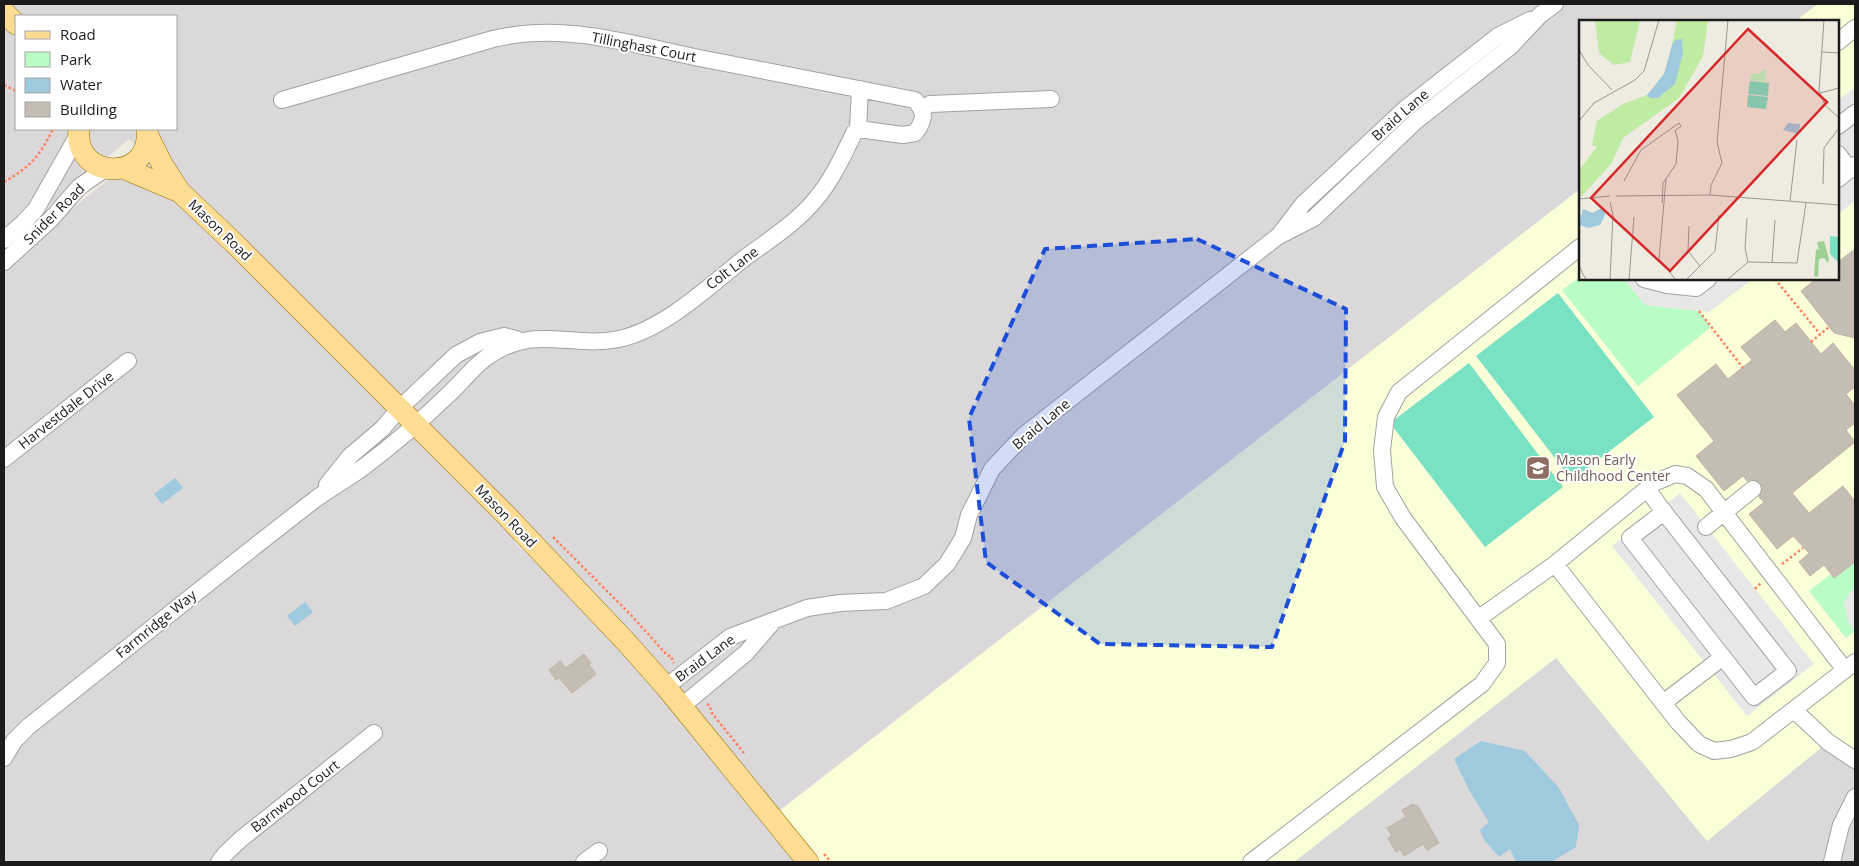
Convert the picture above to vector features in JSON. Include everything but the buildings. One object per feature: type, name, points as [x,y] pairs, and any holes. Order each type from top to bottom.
[{"type":"main road","points":[[4,12],[15,23]]},
{"type":"main road","name":"Mason Road","points":[[79,132],[80,144],[89,160],[180,192]]},
{"type":"main road","points":[[114,168],[133,164],[141,156],[146,147],[148,133]]},
{"type":"main road","name":"Mason Road","points":[[148,133],[162,164],[180,192],[233,242],[523,532],[666,687],[808,862]]},
{"type":"street","name":"Braid Lane","points":[[666,687],[730,638],[806,608],[840,603],[886,601],[924,586],[947,564],[963,538],[969,515],[992,470],[1024,435],[1277,237],[1303,204],[1411,115],[1498,36],[1555,4]]},
{"type":"street","points":[[1839,41],[1855,28]]},
{"type":"street","name":"Tillinghast Court","points":[[282,100],[493,39],[524,33],[545,32],[608,39],[915,100],[922,108]]},
{"type":"street","name":"Colt Lane","points":[[415,424],[448,395],[485,358],[503,347],[523,341],[544,338],[596,341],[617,339],[647,330],[665,319],[771,238],[813,203],[826,186],[854,132],[858,129],[860,89]]},
{"type":"street","points":[[858,129],[903,135],[916,133],[923,122],[922,108],[930,104],[1051,99]]},
{"type":"street","points":[[1839,125],[1855,112]]},
{"type":"street","name":"Snider Road","points":[[4,240],[36,209],[79,132]]},
{"type":"street","points":[[1839,156],[1848,171]]},
{"type":"street","name":"Snider Road","points":[[4,262],[51,219],[78,187],[114,168]]},
{"type":"street","points":[[1251,862],[1482,684],[1497,663],[1498,644],[1403,518],[1385,487],[1382,450],[1386,417],[1399,392],[1579,249]]},
{"type":"street","points":[[1648,280],[1668,285],[1696,288],[1707,280]]},
{"type":"street","name":"Colt Lane","points":[[400,408],[456,355],[480,342],[504,336],[523,341]]},
{"type":"street","name":"Harvestdale Drive","points":[[4,459],[128,361]]},
{"type":"street","name":"Farmridge Way","points":[[317,498],[350,456],[382,429],[400,408]]},
{"type":"street","name":"Farmridge Way","points":[[4,758],[14,740],[29,726],[184,601],[317,498],[365,466],[415,424]]},
{"type":"street","points":[[1479,618],[1555,564],[1654,483],[1675,474],[1687,476],[1706,489],[1850,666],[1752,742],[1731,749],[1714,751],[1699,744],[1663,703],[1555,564]]},
{"type":"street","points":[[1647,489],[1788,671],[1754,697],[1630,538],[1664,512]]},
{"type":"street","points":[[1706,527],[1753,489]]},
{"type":"street","name":"Braid Lane","points":[[682,706],[746,653],[773,622]]},
{"type":"street","points":[[1663,703],[1723,657]]},
{"type":"street","points":[[1794,710],[1828,742],[1855,760]]},
{"type":"street","name":"Barnwood Court","points":[[219,862],[241,839],[374,733]]},
{"type":"street","points":[[1832,862],[1841,825],[1855,796]]},
{"type":"street","points":[[584,862],[599,851]]},
{"type":"path","points":[[4,182],[25,169],[44,148],[53,130]]},
{"type":"path","points":[[1775,280],[1820,334]]},
{"type":"path","points":[[1699,311],[1742,368]]},
{"type":"path","points":[[1811,342],[1829,327]]},
{"type":"highlighted area","points":[[1197,239],[1346,309],[1345,441],[1272,647],[1100,644],[986,562],[969,418],[1045,249]]},
{"type":"shaded area","points":[[4,4],[1818,4],[1797,20],[1579,20],[1579,190],[772,816],[808,862],[4,862],[4,264],[142,152],[129,139],[4,243]],"holes":[[[523,533],[600,624],[514,542]]]},
{"type":"shaded area","name":"Mason Early Childhood Center","points":[[1818,4],[1855,4],[1855,760],[1828,742],[1707,841],[1556,658],[1294,862],[808,862],[772,817],[1579,190],[1579,280],[1839,280],[1839,20],[1797,20]]},
{"type":"shaded area","points":[[1855,87],[1855,201],[1839,213],[1839,99]]},
{"type":"shaded area","points":[[1625,280],[1752,280],[1709,312],[1645,305]]},
{"type":"shaded area","points":[[1680,493],[1814,664],[1747,716],[1612,546]]},
{"type":"shaded area","points":[[1855,587],[1855,633],[1848,621],[1844,603]]},
{"type":"shaded area","points":[[1556,657],[1707,841],[1828,742],[1855,760],[1855,862],[1294,862]]},
{"type":"green space","points":[[1579,278],[1579,280],[1625,280],[1645,305],[1699,311],[1711,327],[1638,386],[1562,290]]},
{"type":"green space","points":[[1558,293],[1654,417],[1572,480],[1476,356]]},
{"type":"green space","points":[[1469,363],[1563,487],[1485,547],[1390,423]]},
{"type":"green space","points":[[1855,561],[1855,631],[1846,638],[1809,591],[1831,574],[1835,578]]},
{"type":"water","points":[[175,478],[183,488],[162,504],[154,494]]},
{"type":"water","points":[[305,602],[313,612],[295,626],[287,616]]},
{"type":"water","points":[[1481,741],[1525,751],[1559,788],[1579,825],[1576,847],[1551,862],[1516,862],[1510,849],[1499,857],[1484,840],[1480,830],[1489,822],[1470,792],[1454,759]]},
{"type":"place","name":"Mason Early Childhood Center","points":[[1538,468]]}]
